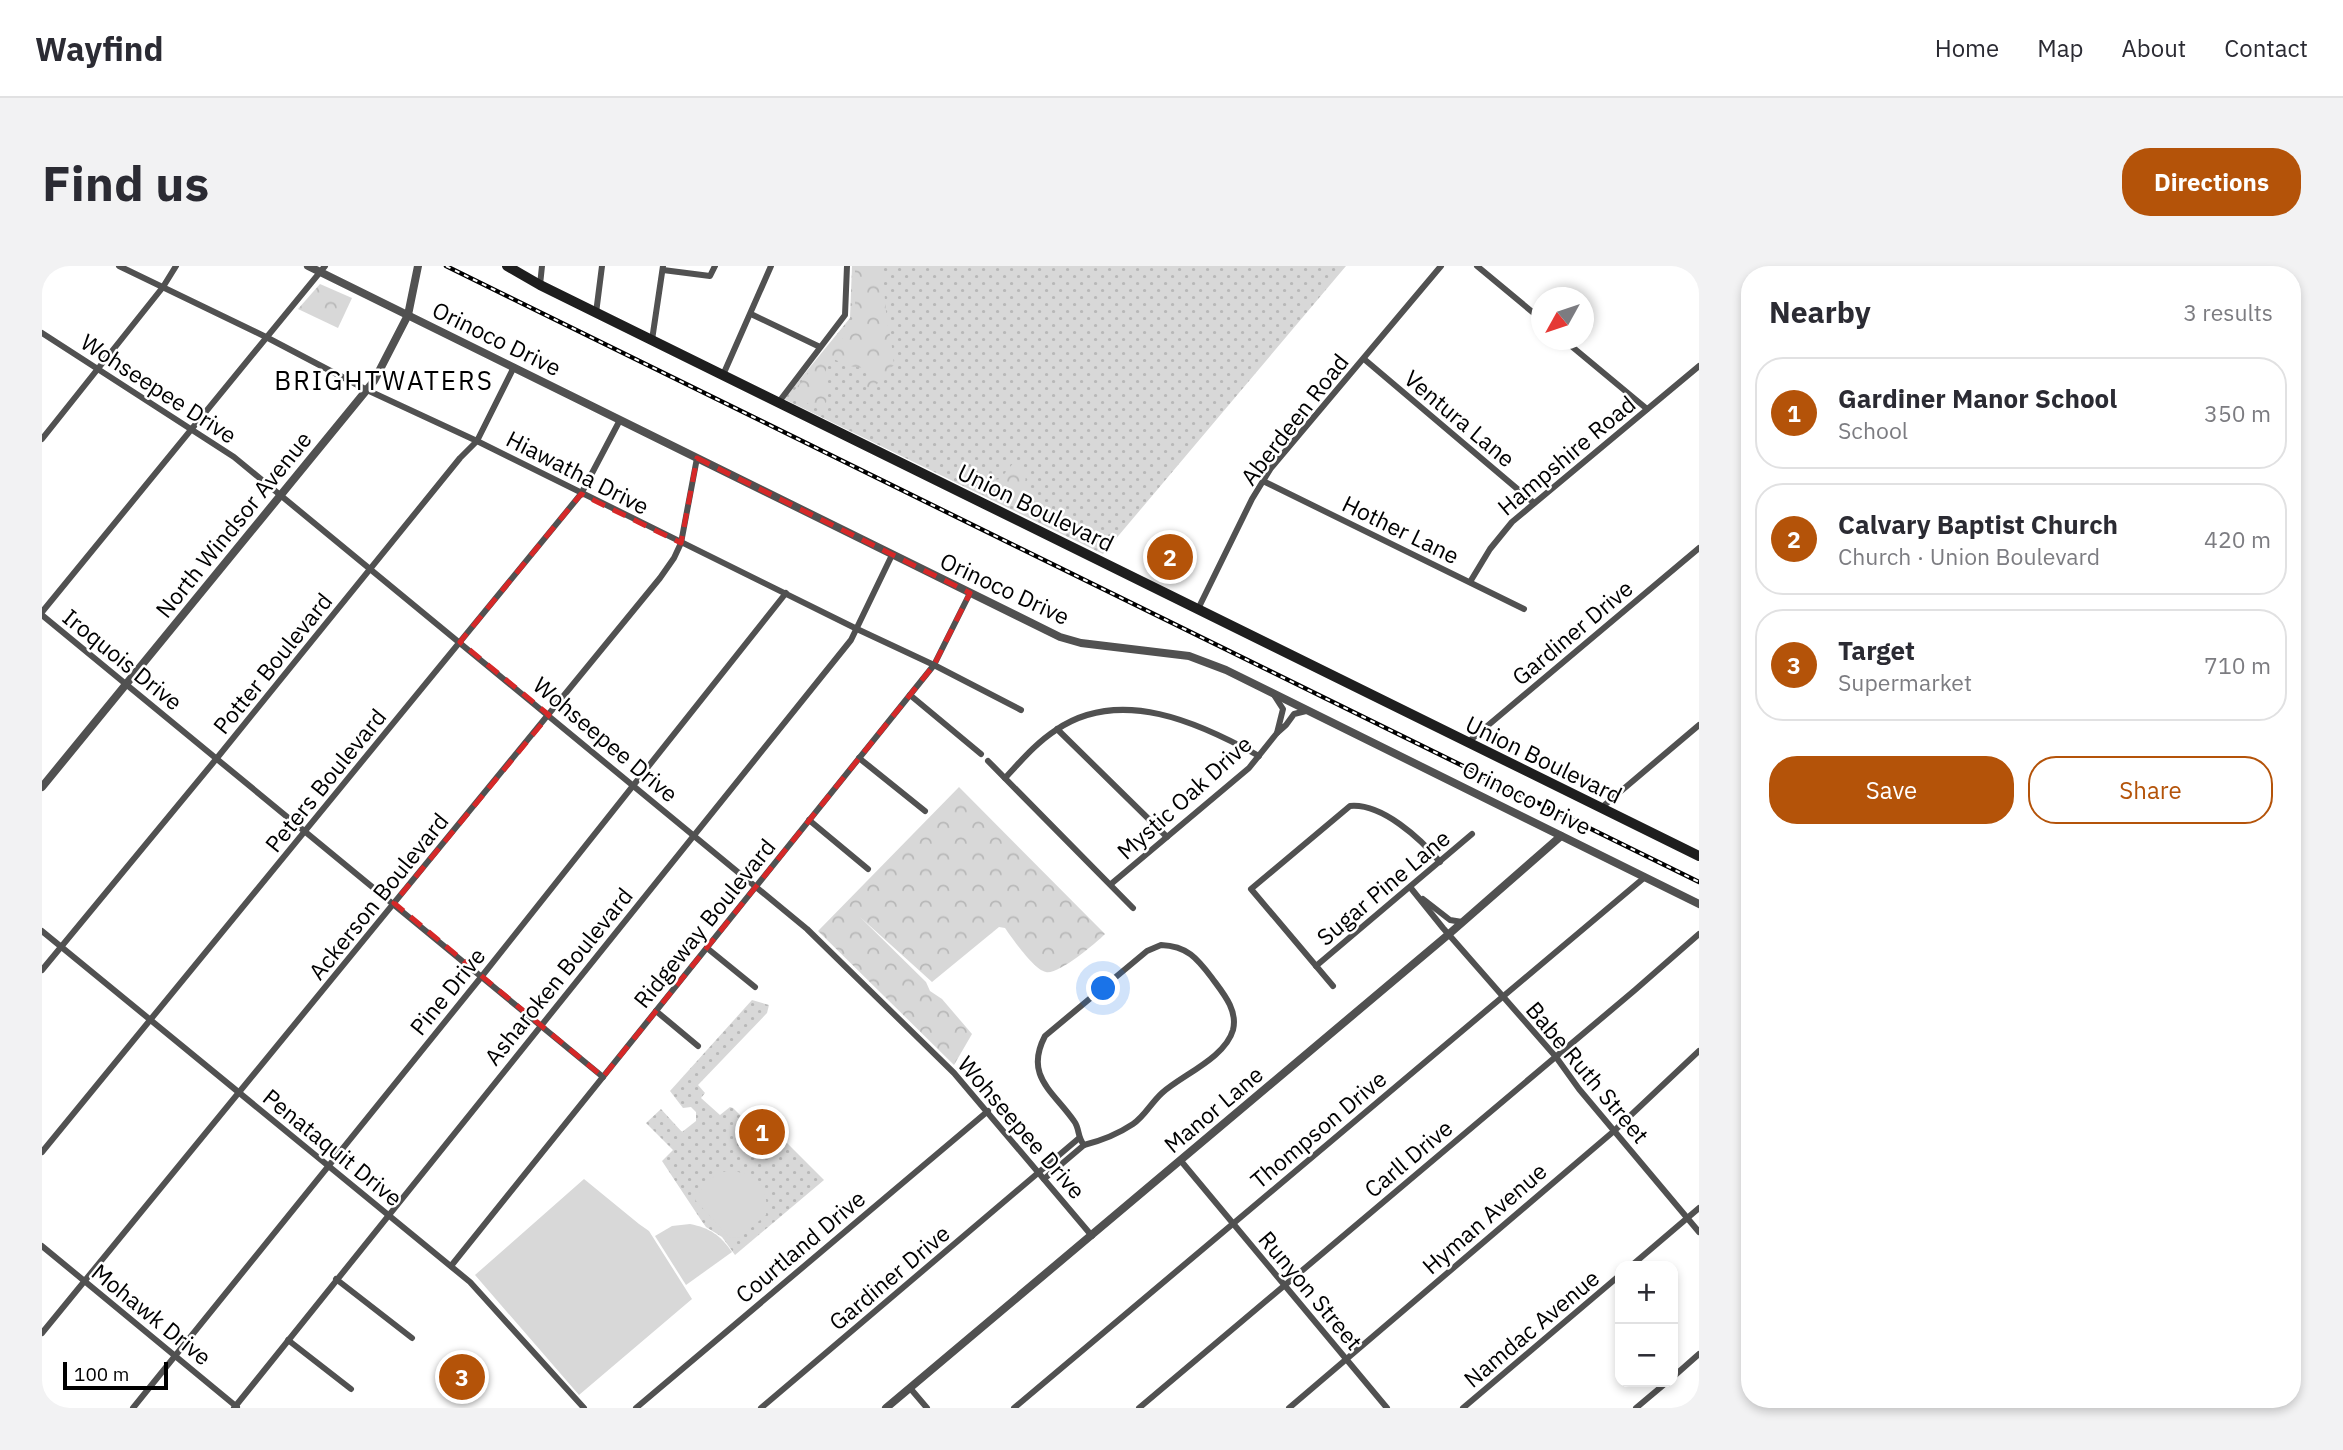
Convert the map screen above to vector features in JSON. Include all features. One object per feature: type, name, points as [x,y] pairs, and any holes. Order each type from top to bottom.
[{"type":"main road","points":[[499,266],[527,278]]},
{"type":"main road","name":"Union Boulevard","points":[[508,266],[596,313],[1699,856]]},
{"type":"street","name":"Hiawatha Drive","points":[[120,266],[1021,710]]},
{"type":"street","points":[[42,439],[99,370],[176,266]]},
{"type":"street","name":"Orinoco Drive","points":[[307,266],[322,269],[408,315],[1060,637],[1081,643],[1189,656],[1265,687],[1699,904]]},
{"type":"street","name":"North Windsor Avenue","points":[[42,787],[367,390],[408,315],[418,266]]},
{"type":"street","points":[[540,285],[542,266]]},
{"type":"street","points":[[596,313],[602,266]]},
{"type":"street","points":[[652,340],[663,268],[710,276],[715,266]]},
{"type":"street","points":[[723,375],[771,266]]},
{"type":"street","points":[[778,403],[845,315],[847,266]]},
{"type":"street","name":"Aberdeen Road","points":[[1198,609],[1271,468],[1441,266]]},
{"type":"street","points":[[1477,266],[1531,311]]},
{"type":"street","points":[[42,614],[322,269]]},
{"type":"street","points":[[751,314],[820,347]]},
{"type":"street","name":"Wohseepee Drive","points":[[42,334],[234,457],[807,929],[954,1073],[1092,1236]]},
{"type":"street","points":[[1576,350],[1647,409]]},
{"type":"street","name":"Ventura Lane","points":[[1364,359],[1534,503]]},
{"type":"street","name":"Hampshire Road","points":[[1470,582],[1501,534],[1534,503],[1699,366]]},
{"type":"street","name":"Potter Boulevard","points":[[42,970],[460,458],[477,441],[514,367]]},
{"type":"street","name":"Peters Boulevard","points":[[42,1152],[581,494],[620,420]]},
{"type":"street","name":"Ackerson Boulevard","points":[[42,1333],[660,578],[681,543],[697,458]]},
{"type":"street","name":"Hother Lane","points":[[1263,481],[1524,609]]},
{"type":"street","name":"Gardiner Drive","points":[[1467,743],[1699,548]]},
{"type":"street","name":"Asharoken Boulevard","points":[[236,1407],[851,640],[892,555]]},
{"type":"street","name":"Pine Drive","points":[[133,1408],[482,976],[786,593]]},
{"type":"street","name":"Ridgeway Boulevard","points":[[451,1266],[934,665],[970,593]]},
{"type":"street","name":"Iroquois Drive","points":[[42,614],[603,1077]]},
{"type":"street","name":"Mystic Oak Drive","points":[[1265,687],[1282,706],[1277,733]]},
{"type":"street","points":[[910,695],[981,754]]},
{"type":"street","points":[[1005,778],[1034,747],[1057,729],[1091,714],[1117,709],[1143,710],[1173,717],[1259,757]]},
{"type":"street","name":"Mystic Oak Drive","points":[[1111,884],[1259,757],[1293,714],[1303,710],[1314,712]]},
{"type":"street","points":[[1601,807],[1699,725]]},
{"type":"street","points":[[1057,729],[1167,837]]},
{"type":"street","points":[[859,758],[925,811]]},
{"type":"street","points":[[988,761],[1133,908]]},
{"type":"street","points":[[1333,986],[1251,889],[1350,806],[1367,808],[1405,827],[1423,842],[1440,862]]},
{"type":"street","points":[[809,820],[868,869]]},
{"type":"street","name":"Sugar Pine Lane","points":[[1316,966],[1412,889],[1472,834]]},
{"type":"street","name":"Manor Lane","points":[[886,1408],[1449,934],[1561,836]]},
{"type":"street","name":"Thompson Drive","points":[[1014,1408],[1645,877]]},
{"type":"street","points":[[1412,889],[1450,920],[1462,922]]},
{"type":"street","name":"Babe Ruth Street","points":[[1412,889],[1433,917],[1556,1057],[1578,1089],[1699,1232]]},
{"type":"street","name":"Penataquit Drive","points":[[42,931],[470,1282],[584,1408]]},
{"type":"street","name":"Carll Drive","points":[[1139,1408],[1699,934]]},
{"type":"street","points":[[1042,1176],[1083,1145],[1137,1122],[1160,1095],[1228,1042],[1233,1028],[1230,1004],[1196,957],[1186,949],[1161,944],[1147,951],[1045,1036],[1039,1047],[1036,1059],[1038,1071],[1043,1082],[1077,1124],[1078,1139],[1083,1145]]},
{"type":"street","points":[[707,947],[755,987]]},
{"type":"street","points":[[656,1011],[698,1046]]},
{"type":"street","name":"Hyman Avenue","points":[[1289,1408],[1614,1131],[1699,1051]]},
{"type":"street","name":"Courtland Drive","points":[[636,1408],[988,1111]]},
{"type":"street","points":[[1042,1176],[1078,1139]]},
{"type":"street","name":"Runyon Street","points":[[1181,1161],[1387,1408]]},
{"type":"street","name":"Gardiner Drive","points":[[761,1408],[1042,1176]]},
{"type":"street","name":"Namdac Avenue","points":[[1637,1261],[1699,1208]]},
{"type":"street","name":"Mohawk Drive","points":[[42,1246],[236,1407]]},
{"type":"street","points":[[337,1279],[412,1338]]},
{"type":"street","name":"Namdac Avenue","points":[[1464,1408],[1615,1279]]},
{"type":"street","points":[[288,1340],[351,1389]]},
{"type":"street","points":[[1678,1373],[1699,1354]]},
{"type":"street","points":[[1636,1408],[1661,1387]]},
{"type":"street","points":[[910,1388],[926,1408]]},
{"type":"highlighted area","points":[[697,458],[970,593],[934,665],[603,1077],[394,903],[549,715],[460,642],[581,494],[681,543]]},
{"type":"green space","points":[[852,266],[1346,266],[1103,554],[784,399],[850,318]]},
{"type":"green space","points":[[855,266],[882,266],[894,365],[882,376],[874,389],[869,390],[866,386],[871,374],[868,371],[832,359],[826,372],[827,399],[822,411],[801,400],[793,392],[827,350],[844,337],[852,325],[855,316]]},
{"type":"green space","points":[[320,284],[352,298],[338,328],[298,309]]},
{"type":"green space","points":[[1015,461],[1026,473],[1024,497],[1057,522],[1080,534],[1083,539],[980,486],[987,481],[1000,479]]},
{"type":"green space","points":[[959,787],[1105,934],[1067,964],[1052,972],[1046,972],[1030,960],[1005,928],[999,927],[932,982],[860,917],[926,982],[930,991],[942,999],[972,1034],[954,1065],[818,931]]},
{"type":"green space","points":[[752,1000],[769,1005],[767,1013],[698,1085],[705,1093],[701,1098],[720,1115],[730,1107],[733,1108],[772,1147],[782,1138],[824,1180],[735,1255],[722,1237],[706,1227],[701,1220],[662,1161],[673,1150],[646,1123],[661,1109],[682,1132],[696,1121],[696,1112],[691,1107],[683,1108],[670,1091]]},
{"type":"green space","points":[[729,1170],[754,1179],[763,1189],[765,1196],[766,1215],[739,1238],[729,1237],[695,1200],[708,1181]]},
{"type":"green space","points":[[584,1179],[649,1231],[692,1299],[579,1395],[475,1275]]},
{"type":"green space","points":[[690,1224],[714,1233],[732,1252],[686,1285],[655,1236],[672,1226]]},
{"type":"railway","points":[[446,266],[1699,882]]},
{"type":"place","name":"Calvary Baptist Church","points":[[1170,557]]},
{"type":"place","name":"Gardiner Manor School","points":[[762,1132]]},
{"type":"place","name":"Target","points":[[462,1377]]},
{"type":"district","name":"BRIGHTWATERS","points":[[384,380]]}]
